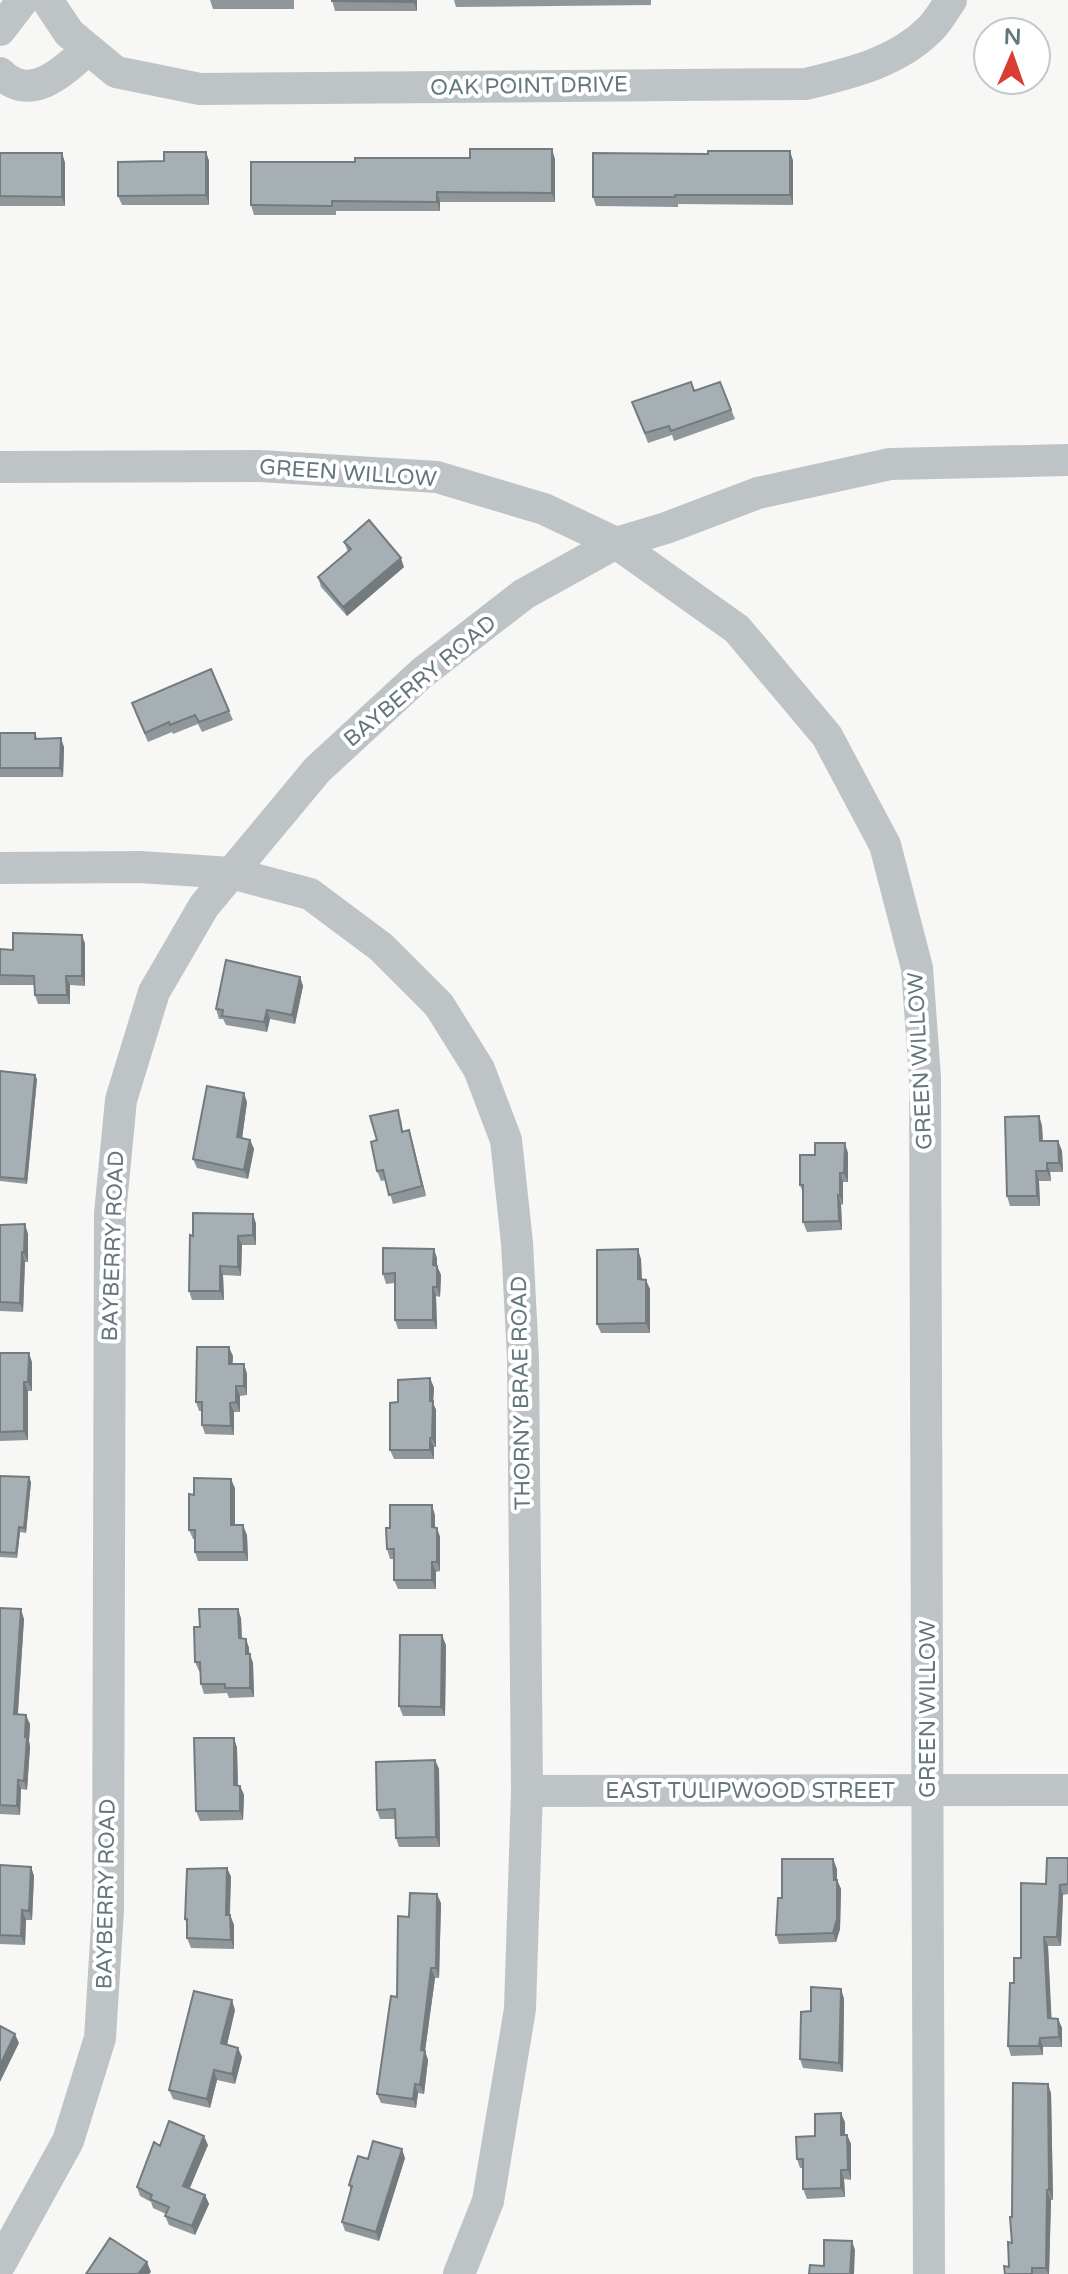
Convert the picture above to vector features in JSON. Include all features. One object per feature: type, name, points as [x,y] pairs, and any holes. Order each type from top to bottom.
[{"type":"street","points":[[0,30],[23,0]]},
{"type":"street","name":"OAK POINT DRIVE","points":[[47,0],[69,33],[116,72],[200,89],[806,84],[867,69],[897,54],[930,30],[951,0]]},
{"type":"street","points":[[0,73],[9,82],[28,86],[56,78],[88,49]]},
{"type":"street","name":"BAYBERRY ROAD","points":[[0,2264],[68,2141],[100,2038],[108,1909],[109,1222],[120,1103],[154,992],[204,906],[317,770],[422,673],[524,594],[616,543],[666,528],[758,493],[890,464],[1068,460]]},
{"type":"street","name":"GREEN WILLOW","points":[[0,467],[260,466],[437,477],[544,509],[616,543],[737,629],[827,736],[885,845],[917,968],[925,1077],[929,2274]]},
{"type":"street","name":"THORNY BRAE ROAD","points":[[0,868],[140,867],[231,873],[310,894],[381,947],[439,1005],[479,1069],[506,1140],[517,1243],[523,1358],[527,1791],[520,2009],[488,2201],[459,2274]]},
{"type":"street","name":"EAST TULIPWOOD STREET","points":[[527,1791],[1068,1790]]},
{"type":"building","points":[[414,0],[414,2],[332,1]]},
{"type":"building","points":[[470,149],[552,149],[552,193],[437,192],[437,202],[332,201],[332,206],[251,205],[251,162],[470,158]]},
{"type":"building","points":[[708,151],[790,151],[790,195],[593,197],[593,153],[708,154]]},
{"type":"building","points":[[164,152],[206,152],[206,195],[118,196],[118,162],[164,161]]},
{"type":"building","points":[[0,153],[62,153],[62,197],[0,196]]},
{"type":"building","points":[[691,382],[694,391],[720,382],[731,410],[671,431],[669,426],[645,433],[632,402]]},
{"type":"building","points":[[369,520],[401,558],[343,607],[318,577],[351,549],[344,542]]},
{"type":"building","points":[[211,669],[229,711],[199,722],[195,715],[145,733],[132,703]]},
{"type":"building","points":[[0,733],[35,733],[35,739],[61,738],[60,768],[0,768]]},
{"type":"building","points":[[13,933],[82,935],[82,976],[66,976],[67,995],[35,995],[34,976],[0,975],[0,949],[13,950]]},
{"type":"building","points":[[226,960],[300,977],[292,1015],[267,1010],[264,1022],[222,1016],[223,1010],[216,1009]]},
{"type":"building","points":[[0,1071],[35,1075],[25,1179],[0,1177]]},
{"type":"building","points":[[207,1086],[244,1093],[237,1137],[250,1140],[244,1170],[193,1159]]},
{"type":"building","points":[[398,1110],[402,1132],[409,1130],[422,1186],[389,1195],[383,1170],[377,1171],[371,1142],[377,1140],[370,1116]]},
{"type":"building","points":[[1039,1116],[1040,1141],[1058,1141],[1059,1163],[1047,1163],[1047,1171],[1036,1171],[1037,1196],[1007,1196],[1005,1117]]},
{"type":"building","points":[[815,1143],[845,1143],[844,1173],[840,1173],[838,1195],[839,1221],[803,1222],[800,1155],[815,1155]]},
{"type":"building","points":[[193,1213],[253,1214],[253,1235],[238,1236],[238,1267],[220,1266],[220,1291],[189,1291]]},
{"type":"building","points":[[25,1224],[20,1303],[0,1302],[0,1225]]},
{"type":"building","points":[[383,1248],[434,1249],[437,1287],[433,1287],[433,1320],[395,1320],[395,1273],[383,1274]]},
{"type":"building","points":[[638,1249],[638,1279],[646,1280],[646,1323],[597,1324],[597,1250]]},
{"type":"building","points":[[197,1347],[229,1347],[229,1364],[244,1364],[244,1386],[236,1386],[236,1402],[230,1403],[231,1426],[202,1425],[202,1402],[196,1402]]},
{"type":"building","points":[[0,1353],[29,1353],[28,1382],[24,1382],[24,1431],[0,1432]]},
{"type":"building","points":[[430,1378],[430,1401],[433,1401],[430,1450],[390,1450],[390,1403],[398,1402],[398,1380]]},
{"type":"building","points":[[0,1476],[29,1477],[24,1528],[19,1527],[16,1553],[0,1552]]},
{"type":"building","points":[[194,1478],[231,1479],[231,1525],[243,1525],[244,1552],[195,1552],[195,1530],[189,1530],[189,1494],[194,1495]]},
{"type":"building","points":[[390,1505],[432,1505],[432,1527],[437,1528],[437,1562],[432,1562],[432,1580],[394,1580],[394,1549],[387,1549],[386,1528],[390,1528]]},
{"type":"building","points":[[0,1608],[21,1609],[14,1714],[26,1715],[27,1737],[24,1781],[18,1780],[17,1806],[0,1805]]},
{"type":"building","points":[[199,1609],[238,1609],[239,1638],[246,1639],[246,1654],[250,1654],[250,1688],[201,1684],[200,1662],[195,1662],[194,1627],[200,1627]]},
{"type":"building","points":[[400,1635],[442,1635],[441,1707],[399,1706]]},
{"type":"building","points":[[194,1738],[234,1738],[234,1785],[240,1786],[240,1811],[196,1811]]},
{"type":"building","points":[[435,1760],[436,1837],[396,1838],[395,1809],[377,1810],[376,1762]]},
{"type":"building","points":[[1047,1858],[1068,1858],[1068,1884],[1060,1885],[1057,1937],[1044,1937],[1048,2018],[1058,2019],[1059,2037],[1040,2038],[1039,2046],[1008,2046],[1010,1983],[1014,1983],[1014,1958],[1021,1958],[1021,1883],[1046,1884]]},
{"type":"building","points":[[782,1859],[833,1859],[834,1880],[837,1880],[837,1919],[833,1933],[776,1935],[778,1898],[782,1898]]},
{"type":"building","points":[[0,1865],[31,1867],[29,1911],[22,1910],[21,1936],[0,1935]]},
{"type":"building","points":[[227,1868],[226,1915],[230,1915],[231,1940],[187,1938],[187,1869]]},
{"type":"building","points":[[410,1893],[437,1894],[436,1968],[431,1968],[421,2050],[425,2051],[420,2085],[415,2084],[413,2099],[377,2094],[391,1996],[397,1997],[398,1916],[409,1917]]},
{"type":"building","points":[[811,1987],[841,1989],[839,2063],[800,2059],[801,2012],[811,2011]]},
{"type":"building","points":[[194,1991],[232,2000],[221,2043],[238,2048],[232,2074],[214,2070],[207,2099],[169,2090]]},
{"type":"building","points":[[0,2026],[15,2034],[0,2065]]},
{"type":"building","points":[[1013,2083],[1048,2084],[1046,2268],[1032,2268],[1032,2274],[1005,2274],[1004,2266],[1009,2267],[1008,2242],[1012,2243]]},
{"type":"building","points":[[841,2113],[841,2135],[847,2135],[848,2170],[841,2170],[841,2188],[803,2189],[803,2159],[797,2159],[796,2137],[815,2136],[815,2114]]},
{"type":"building","points":[[169,2121],[204,2136],[183,2186],[205,2195],[192,2226],[165,2216],[169,2207],[150,2199],[152,2195],[137,2187],[154,2142],[160,2146]]},
{"type":"building","points":[[373,2141],[402,2149],[376,2232],[342,2222],[358,2156],[368,2159]]},
{"type":"building","points":[[110,2238],[147,2262],[138,2274],[86,2274]]},
{"type":"building","points":[[824,2240],[852,2241],[850,2274],[809,2274],[810,2265],[824,2266]]}]
